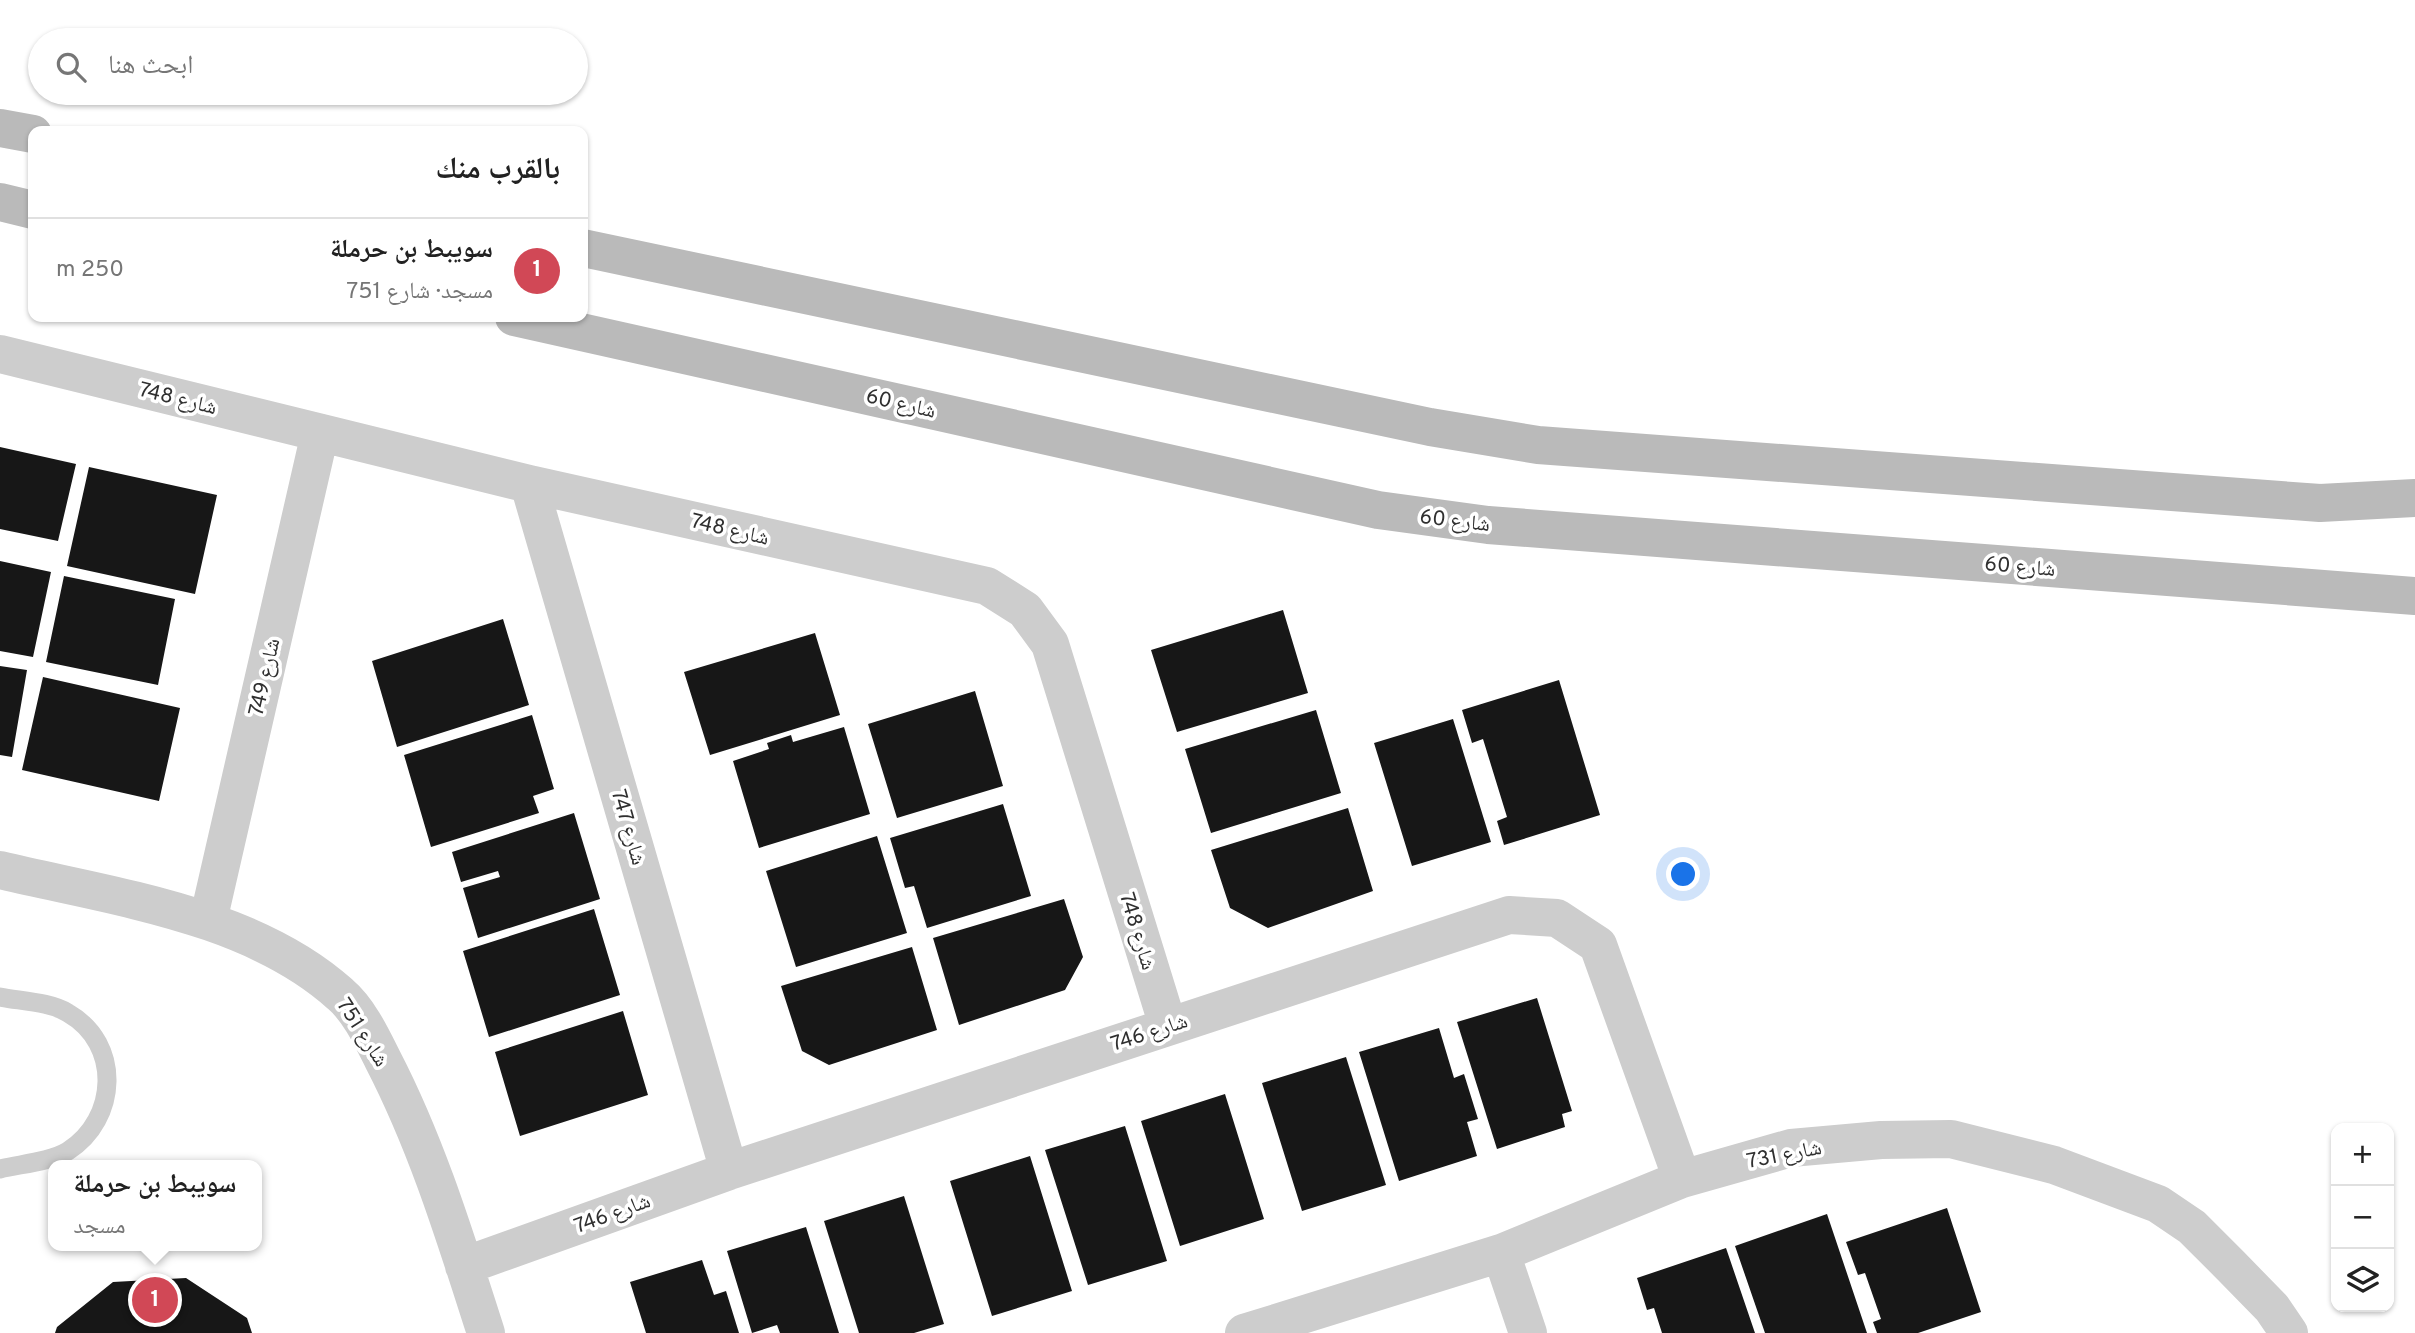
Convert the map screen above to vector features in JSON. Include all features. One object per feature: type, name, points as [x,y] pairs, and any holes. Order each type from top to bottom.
[{"type":"main road","points":[[0,128],[28,133]]},
{"type":"main road","points":[[0,202],[28,209]]},
{"type":"main road","points":[[588,249],[1389,419],[1538,445],[2320,503],[2415,498]]},
{"type":"main road","name":"شارع 60","points":[[536,322],[1378,510],[1488,525],[2415,596]]},
{"type":"street","name":"شارع 748","points":[[0,354],[529,484],[987,586],[1025,610],[1050,644],[1168,1026]]},
{"type":"street","name":"شارع 749","points":[[208,920],[320,433]]},
{"type":"street","name":"شارع 747","points":[[529,484],[729,1171]]},
{"type":"street","name":"شارع 751","points":[[0,870],[208,920],[256,940],[308,968],[343,995],[368,1030],[415,1129],[442,1194],[485,1333]]},
{"type":"street","name":"شارع 746","points":[[464,1266],[729,1171],[1509,915],[1557,918],[1598,945],[1682,1179]]},
{"type":"street","name":"شارع 731","points":[[1244,1333],[1501,1253],[1682,1179],[1791,1148],[1881,1140],[1951,1139],[2054,1165],[2158,1204],[2192,1227],[2272,1308],[2289,1333]]},
{"type":"street","points":[[1501,1253],[1528,1333]]},
{"type":"lane","points":[[0,997],[66,1011],[84,1025],[98,1042],[106,1063],[108,1086],[100,1116],[82,1142],[64,1154],[0,1169]]},
{"type":"building","points":[[0,447],[76,464],[58,541],[0,529]]},
{"type":"building","points":[[89,467],[217,495],[195,594],[67,566]]},
{"type":"building","points":[[0,561],[51,572],[33,657],[0,651]]},
{"type":"building","points":[[64,576],[175,599],[158,685],[46,662]]},
{"type":"building","points":[[1283,610],[1308,693],[1177,732],[1151,650]]},
{"type":"building","points":[[503,619],[529,705],[397,747],[372,661]]},
{"type":"building","points":[[815,633],[840,715],[710,755],[684,672]]},
{"type":"building","points":[[0,666],[27,670],[12,757],[0,755]]},
{"type":"building","points":[[43,677],[180,708],[159,801],[22,770]]},
{"type":"building","points":[[1559,680],[1600,815],[1504,845],[1497,821],[1507,817],[1483,739],[1472,743],[1462,710]]},
{"type":"building","points":[[975,691],[1003,786],[897,818],[868,724]]},
{"type":"building","points":[[1316,710],[1341,793],[1211,833],[1185,749]]},
{"type":"building","points":[[532,715],[554,789],[533,796],[539,813],[431,847],[404,755]]},
{"type":"building","points":[[1453,719],[1491,842],[1412,866],[1374,743]]},
{"type":"building","points":[[844,727],[870,814],[759,848],[733,761],[769,749],[767,743],[791,735],[793,742]]},
{"type":"building","points":[[1003,804],[1031,896],[927,928],[914,886],[905,888],[890,838]]},
{"type":"building","points":[[1348,808],[1373,891],[1268,928],[1230,908],[1211,850]]},
{"type":"building","points":[[574,813],[600,899],[478,938],[463,888],[500,877],[498,871],[461,882],[452,852]]},
{"type":"building","points":[[877,836],[907,933],[796,967],[766,871]]},
{"type":"building","points":[[1064,899],[1083,957],[1065,990],[959,1025],[933,938]]},
{"type":"building","points":[[594,909],[620,995],[489,1037],[463,951]]},
{"type":"building","points":[[912,947],[937,1030],[829,1065],[802,1051],[781,986]]},
{"type":"building","points":[[1537,998],[1572,1111],[1562,1114],[1565,1127],[1497,1149],[1457,1022]]},
{"type":"building","points":[[623,1011],[648,1095],[520,1136],[495,1052]]},
{"type":"building","points":[[1439,1028],[1454,1078],[1464,1074],[1478,1119],[1467,1122],[1477,1156],[1399,1181],[1359,1052]]},
{"type":"building","points":[[1346,1057],[1386,1185],[1302,1211],[1262,1083]]},
{"type":"building","points":[[1225,1094],[1264,1219],[1180,1246],[1141,1121]]},
{"type":"building","points":[[1125,1126],[1167,1261],[1088,1285],[1045,1150]]},
{"type":"building","points":[[1030,1156],[1072,1291],[992,1316],[950,1181]]},
{"type":"building","points":[[904,1196],[944,1324],[914,1333],[859,1333],[824,1221]]},
{"type":"building","points":[[1947,1208],[1981,1312],[1918,1333],[1877,1333],[1873,1322],[1881,1319],[1865,1273],[1858,1275],[1846,1242]]},
{"type":"building","points":[[1827,1214],[1867,1333],[1765,1333],[1735,1246]]},
{"type":"building","points":[[806,1227],[839,1333],[780,1333],[777,1325],[752,1333],[727,1251]]},
{"type":"building","points":[[1726,1248],[1755,1333],[1662,1333],[1654,1308],[1647,1310],[1637,1278]]},
{"type":"building","points":[[702,1260],[714,1295],[726,1291],[739,1333],[646,1333],[630,1282]]},
{"type":"building","points":[[186,1278],[247,1318],[252,1333],[55,1333],[57,1327],[113,1282]]},
{"type":"place","name":"سويبط بن حرملة","points":[[155,1300]]}]
